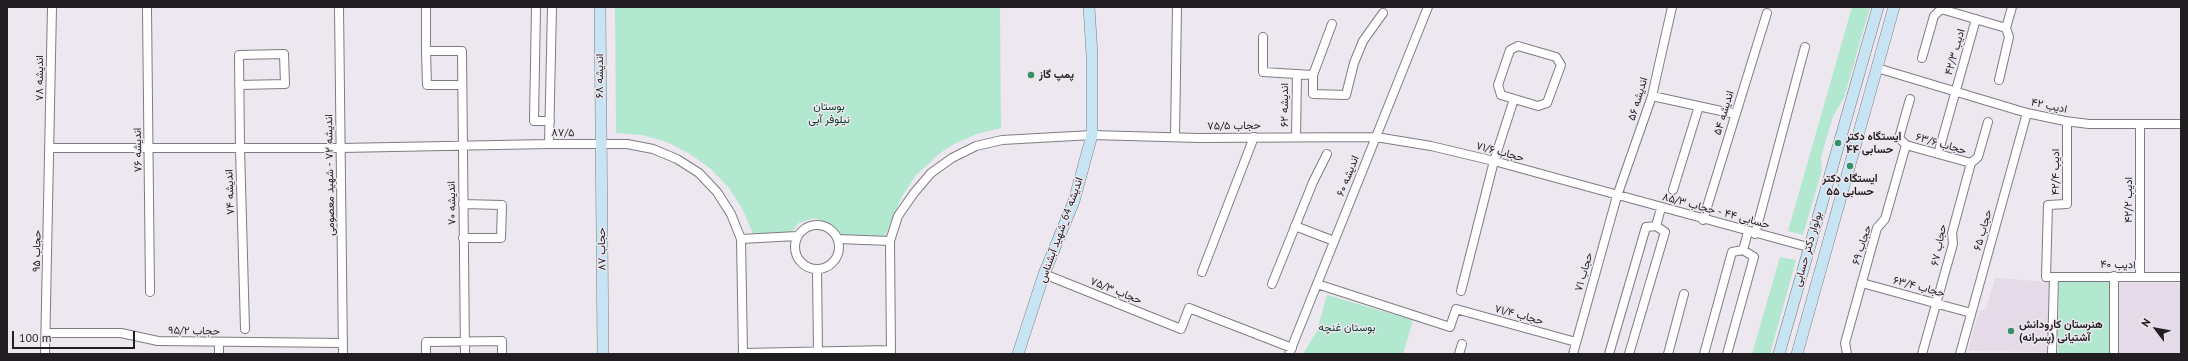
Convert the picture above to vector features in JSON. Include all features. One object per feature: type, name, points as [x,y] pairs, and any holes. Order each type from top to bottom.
[{"type":"street","name":"اندیشه ۷۸","points":[[50,148],[52,7]]},
{"type":"street","name":"اندیشه ۷۲ - شهید معصومی","points":[[339,7],[343,354]]},
{"type":"street","points":[[426,7],[426,85],[462,85]]},
{"type":"street","points":[[536,7],[534,121],[550,121]]},
{"type":"street","points":[[549,144],[552,7]]},
{"type":"street","name":"اندیشه ۶۸","points":[[600,7],[601,145]]},
{"type":"street","points":[[1089,7],[1092,55]]},
{"type":"street","points":[[1092,55],[1095,7]]},
{"type":"street","points":[[1175,137],[1177,7]]},
{"type":"street","name":"اندیشه ۶۰","points":[[1290,351],[1428,7]]},
{"type":"street","name":"اندیشه ۵۶","points":[[1618,196],[1652,96],[1672,7]]},
{"type":"street","name":"بولوار دکتر حسابی","points":[[1779,354],[1808,247],[1878,7]]},
{"type":"street","name":"بولوار دکتر حسابی","points":[[1797,354],[1894,7]]},
{"type":"street","points":[[1999,80],[2009,37],[2006,28],[2012,7]]},
{"type":"street","name":"اندیشه ۷۶","points":[[147,8],[150,292]]},
{"type":"street","points":[[1922,58],[1934,16],[1942,8],[2006,28]]},
{"type":"street","points":[[1332,24],[1313,75],[1313,94],[1346,95],[1354,63],[1363,41],[1383,13]]},
{"type":"street","name":"اندیشه ۵۴","points":[[1703,220],[1767,13]]},
{"type":"street","name":"ادیب ۴۲/۳","points":[[1938,154],[1976,19]]},
{"type":"street","points":[[1263,37],[1263,72],[1313,75]]},
{"type":"street","points":[[1518,46],[1556,56],[1561,65],[1547,102],[1538,106],[1514,99],[1501,95],[1498,85],[1510,50],[1518,46]]},
{"type":"street","points":[[1743,250],[1752,233],[1805,47]]},
{"type":"street","name":"اندیشه ۷۰","points":[[426,52],[462,51],[465,354]]},
{"type":"street","name":"اندیشه ۷۴","points":[[239,85],[285,84],[284,54],[238,55],[245,329]]},
{"type":"street","name":"اندیشه 64_شهید آبشناس","points":[[1018,354],[1044,274],[1074,201],[1092,135],[1092,55]]},
{"type":"street","name":"ادیب ۴۲","points":[[1877,68],[2027,113],[2067,121],[2181,124]]},
{"type":"street","name":"اندیشه ۶۲","points":[[1296,136],[1297,74]]},
{"type":"street","points":[[1652,96],[1735,114]]},
{"type":"street","points":[[1461,291],[1494,161],[1514,99]]},
{"type":"street","points":[[1906,145],[1899,138],[1910,99]]},
{"type":"street","points":[[1673,190],[1699,106]]},
{"type":"street","name":"حجاب ۶۵","points":[[1960,354],[2027,113]]},
{"type":"street","name":"ادیب ۴۲/۴","points":[[2054,277],[2046,277],[2048,205],[2067,204],[2067,121]]},
{"type":"street","name":"حجاب ۶۷","points":[[1922,354],[1953,244],[1952,233],[1971,163],[1978,157],[1988,122]]},
{"type":"street","name":"ادیب ۴۲/۲","points":[[2140,124],[2140,277]]},
{"type":"street","name":"حجاب ۷۵/۵","points":[[890,352],[890,241],[898,216],[914,193],[931,174],[952,158],[976,146],[1002,140],[1092,135],[1175,137],[1376,137]]},
{"type":"street","points":[[1202,272],[1254,137]]},
{"type":"street","name":"حجاب ۷۱/۶","points":[[1376,137],[1431,146],[1494,161],[1618,196]]},
{"type":"street","name":"۸۷/۵","points":[[50,148],[341,148],[549,144],[634,145],[653,149],[677,159],[699,173],[717,192],[731,214],[741,238]]},
{"type":"street","name":"حجاب ۸۷","points":[[601,145],[603,354]]},
{"type":"street","name":"حجاب ۶۳/۶","points":[[1906,145],[1971,163]]},
{"type":"street","name":"حجاب ۶۹","points":[[1847,354],[1845,343],[1877,228],[1885,219],[1906,145]]},
{"type":"street","name":"حجاب ۹۵","points":[[45,354],[50,148]]},
{"type":"street","points":[[1272,284],[1295,226],[1327,154]]},
{"type":"street","name":"حسابی ۴۴ - حجاب ۸۵/۳","points":[[1618,196],[1808,247]]},
{"type":"street","name":"حجاب ۷۱","points":[[1572,354],[1618,196]]},
{"type":"street","points":[[463,204],[502,204],[502,238],[464,238]]},
{"type":"street","points":[[1656,226],[1661,208]]},
{"type":"street","points":[[818,224],[830,229],[838,239],[839,248],[837,256],[832,263],[817,269],[807,267],[800,262],[796,255],[794,246],[797,236],[808,226],[818,224]]},
{"type":"street","points":[[1295,226],[1334,241]]},
{"type":"street","points":[[1609,354],[1646,226],[1656,226],[1665,232],[1629,354]]},
{"type":"street","points":[[797,236],[741,238],[743,353],[890,352]]},
{"type":"street","points":[[838,239],[890,241]]},
{"type":"street","points":[[1704,354],[1732,252],[1743,250],[1754,257],[1727,354]]},
{"type":"street","points":[[817,269],[818,353]]},
{"type":"street","name":"حجاب ۷۵/۳","points":[[1044,274],[1181,329],[1189,308],[1290,351]]},
{"type":"street","points":[[2114,276],[2114,354]]},
{"type":"street","points":[[2052,354],[2054,277]]},
{"type":"street","name":"ادیب ۴۰","points":[[2054,277],[2181,277]]},
{"type":"street","name":"حجاب ۶۳/۴","points":[[1862,283],[1971,313]]},
{"type":"street","name":"حجاب ۷۱/۴","points":[[1317,284],[1450,327],[1456,309],[1576,342]]},
{"type":"street","points":[[1668,354],[1684,294]]},
{"type":"street","name":"حجاب ۹۵/۲","points":[[46,333],[120,333],[158,341],[343,343]]},
{"type":"street","points":[[426,354],[426,342],[502,341],[502,354]]},
{"type":"street","points":[[219,342],[219,354]]},
{"type":"street","points":[[1459,354],[1462,344]]},
{"type":"shaded area","name":"هنرستان کارودانش آشتیانی (پسرانه)","points":[[1995,278],[2049,282],[2048,352],[1968,351],[1979,311],[1986,309]]},
{"type":"shaded area","points":[[2116,283],[2181,283],[2181,354],[2115,354]]},
{"type":"green space","name":"بوستان نیلوفر آبی","points":[[615,7],[1000,7],[1001,128],[977,134],[954,144],[940,153],[916,175],[902,196],[885,237],[838,236],[829,223],[814,218],[799,223],[789,235],[753,234],[743,210],[729,188],[711,169],[690,154],[667,142],[642,135],[616,133]]},
{"type":"green space","points":[[1852,7],[1870,7],[1844,98],[1833,116],[1821,158],[1822,170],[1803,235],[1788,231]]},
{"type":"green space","points":[[1780,257],[1796,260],[1770,354],[1752,354]]},
{"type":"green space","points":[[2059,280],[2111,280],[2111,354],[2058,354]]},
{"type":"green space","name":"بوستان غنچه","points":[[1327,295],[1413,320],[1403,354],[1303,354],[1317,331]]},
{"type":"place","name":"پمپ گاز","points":[[1031,75]]},
{"type":"place","name":"ایستگاه دکتر حسابی ۴۴","points":[[1838,143]]},
{"type":"place","name":"ایستگاه دکتر حسابی ۵۵","points":[[1850,166]]},
{"type":"place","name":"هنرستان کارودانش آشتیانی (پسرانه)","points":[[2011,331]]}]
